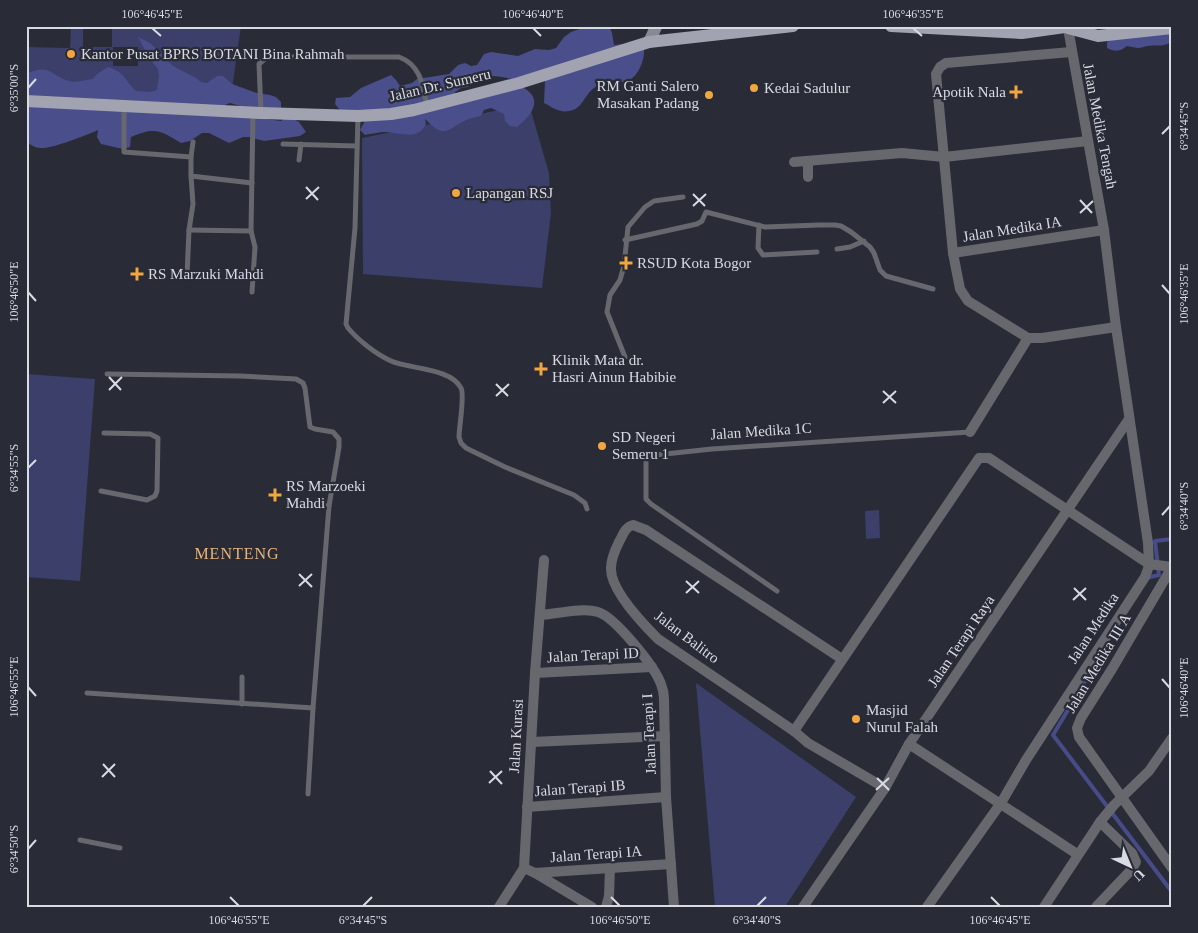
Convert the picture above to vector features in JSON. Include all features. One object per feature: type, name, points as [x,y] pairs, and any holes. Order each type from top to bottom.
[{"type":"main road","points":[[656,26],[665,40]]},
{"type":"main road","points":[[649,42],[656,26]]},
{"type":"main road","name":"Jalan Dr. Sumeru","points":[[26,101],[358,116],[397,113],[428,107],[527,81],[649,42],[793,26]]},
{"type":"main road","points":[[891,26],[1022,33],[1070,27],[1098,36],[1172,28]]},
{"type":"street","name":"Jalan Medika Tengah","points":[[1070,27],[1071,52],[1104,230],[1116,327]]},
{"type":"street","name":"Jalan Medika IA","points":[[1028,338],[965,299],[960,289],[953,253],[936,74],[943,64],[1071,52]]},
{"type":"street","points":[[794,162],[902,154],[944,157],[1088,141]]},
{"type":"street","points":[[808,161],[808,177]]},
{"type":"street","name":"Jalan Medika IA","points":[[953,253],[1104,230]]},
{"type":"street","points":[[1028,338],[1042,338],[1116,327]]},
{"type":"street","name":"Jalan Medika","points":[[928,907],[1000,803],[1145,577],[1162,566],[1148,543],[1116,327]]},
{"type":"street","name":"Jalan Medika 1C","points":[[970,432],[1028,338]]},
{"type":"street","name":"Jalan Terapi Raya","points":[[803,907],[885,788],[909,744],[1129,419]]},
{"type":"street","points":[[885,788],[808,743],[794,731],[979,458],[988,458],[1162,566]]},
{"type":"street","name":"Jalan Balitro","points":[[794,731],[658,639],[636,616],[611,575],[612,558],[627,528],[634,525],[646,530],[842,659]]},
{"type":"street","name":"Jalan Kurasi","points":[[499,907],[524,868],[535,673],[544,560]]},
{"type":"street","name":"Jalan Medika III A","points":[[1122,798],[1079,737],[1077,728],[1112,669],[1162,566]]},
{"type":"street","name":"Jalan Terapi I","points":[[540,615],[589,611],[601,613],[615,624],[652,667],[663,691],[666,797],[674,907]]},
{"type":"street","name":"Jalan Terapi ID","points":[[535,673],[652,667]]},
{"type":"street","points":[[532,742],[665,736]]},
{"type":"street","points":[[1044,907],[1101,820],[1149,771],[1172,738]]},
{"type":"street","points":[[909,744],[1077,854]]},
{"type":"street","name":"Jalan Terapi IB","points":[[527,807],[666,797]]},
{"type":"street","points":[[1122,798],[1172,868]]},
{"type":"street","points":[[1096,907],[1132,869],[1136,862],[1132,854],[1101,820]]},
{"type":"street","name":"Jalan Terapi IA","points":[[524,868],[535,873],[671,864]]},
{"type":"street","points":[[606,907],[609,896],[610,868]]},
{"type":"street","points":[[535,873],[592,907]]},
{"type":"lane","points":[[252,292],[255,248],[251,231],[252,183],[259,64],[266,58],[282,57],[399,57],[411,63],[417,69],[428,107]]},
{"type":"lane","points":[[124,106],[124,152],[191,156]]},
{"type":"lane","points":[[358,116],[355,228],[346,324],[348,328],[373,350],[392,361],[429,370],[449,378],[460,385],[463,393],[459,437],[463,445],[505,467],[574,495],[585,503],[586,509]]},
{"type":"lane","points":[[187,276],[188,230],[193,204],[191,156],[194,142]]},
{"type":"lane","points":[[283,144],[356,146]]},
{"type":"lane","points":[[299,160],[301,144]]},
{"type":"lane","points":[[191,176],[252,183]]},
{"type":"lane","points":[[625,357],[607,312],[610,295],[620,280],[624,266],[628,227],[645,207],[660,199],[683,197]]},
{"type":"lane","points":[[626,240],[697,224],[702,221],[706,212],[765,227],[835,225],[846,228],[864,241],[874,253],[880,270],[886,276],[933,289]]},
{"type":"lane","points":[[759,225],[758,248],[764,255],[818,252]]},
{"type":"lane","points":[[188,230],[251,231]]},
{"type":"lane","points":[[837,249],[850,247],[864,241]]},
{"type":"lane","points":[[107,374],[240,376],[296,379],[301,381],[305,388],[310,426],[315,429],[334,432],[339,439],[328,506],[308,794]]},
{"type":"lane","points":[[101,491],[147,500],[155,496],[157,492],[158,438],[150,434],[104,432]]},
{"type":"lane","name":"Jalan Medika 1C","points":[[777,591],[657,509],[646,499],[646,456],[712,449],[970,432]]},
{"type":"lane","points":[[292,505],[328,506]]},
{"type":"lane","points":[[242,678],[242,704]]},
{"type":"lane","points":[[87,693],[313,708]]},
{"type":"lane","points":[[80,840],[120,848]]},
{"type":"shaded area","points":[[71,26],[241,26],[230,103],[26,86],[26,47],[70,48]],"holes":[[[83,27],[112,27],[112,47],[83,47]],[[113,47],[138,47],[138,66],[113,66]]]},
{"type":"shaded area","points":[[588,26],[609,26],[614,45],[633,43],[644,49],[644,54],[639,70],[632,78],[628,81],[620,82],[613,80],[598,85],[574,110],[562,111],[544,103],[545,81],[524,82],[493,76],[479,78],[468,87],[461,88],[455,92],[456,98],[519,84],[532,95],[534,104],[533,109],[517,127],[510,126],[505,121],[504,114],[491,108],[484,110],[481,116],[468,119],[445,131],[437,129],[425,119],[426,124],[418,133],[408,135],[385,132],[365,135],[360,130],[366,119],[340,110],[335,104],[336,98],[350,97],[361,88],[391,75],[400,86],[412,83],[417,79],[449,74],[458,65],[465,63],[471,66],[477,65],[484,54],[491,52],[518,56],[535,49],[549,50],[556,48],[564,37],[571,32]]},
{"type":"shaded area","points":[[1107,26],[1172,26],[1172,42],[1164,45],[1139,48],[1127,46],[1117,51],[1112,50],[1107,48],[1107,42],[1122,31],[1108,31]]},
{"type":"shaded area","points":[[138,37],[150,43],[173,66],[201,82],[207,83],[217,76],[223,76],[232,84],[257,93],[276,97],[281,102],[281,109],[244,107],[230,103],[220,110],[281,121],[291,114],[293,119],[299,122],[306,132],[300,136],[264,141],[243,137],[229,143],[209,133],[202,133],[190,141],[181,143],[167,135],[152,131],[131,137],[130,147],[123,149],[101,144],[97,137],[98,130],[46,148],[32,146],[27,142],[26,79],[28,73],[41,69],[69,81],[78,82],[93,79],[108,67],[118,71],[136,91],[150,92],[157,90],[158,69],[149,58]]},
{"type":"shaded area","name":"Lapangan RSJ","points":[[529,104],[549,173],[551,213],[542,288],[363,274],[362,138]]},
{"type":"shaded area","points":[[26,374],[95,379],[80,581],[26,577]]},
{"type":"shaded area","points":[[879,510],[880,538],[866,539],[865,511]]},
{"type":"shaded area","points":[[696,683],[856,797],[785,907],[715,907]]},
{"type":"waterway","points":[[1146,578],[1159,575],[1155,541],[1172,539]]},
{"type":"waterway","points":[[1105,648],[1053,735],[1172,892]]},
{"type":"place","name":"Kantor Pusat BPRS BOTANI Bina Rahmah","points":[[71,54]]},
{"type":"place","name":"Kedai Sadulur","points":[[754,88]]},
{"type":"place","name":"Apotik Nala","points":[[1016,92]]},
{"type":"place","name":"RM Ganti Salero Masakan Padang","points":[[709,95]]},
{"type":"place","name":"Lapangan RSJ","points":[[456,193]]},
{"type":"place","name":"RSUD Kota Bogor","points":[[626,263]]},
{"type":"place","name":"RS Marzuki Mahdi","points":[[137,274]]},
{"type":"place","name":"Klinik Mata dr. Hasri Ainun Habibie","points":[[541,369]]},
{"type":"place","name":"SD Negeri Semeru 1","points":[[602,446]]},
{"type":"place","name":"RS Marzoeki Mahdi","points":[[275,495]]},
{"type":"place","name":"Masjid Nurul Falah","points":[[856,719]]},
{"type":"district","name":"MENTENG","points":[[237,553]]}]
